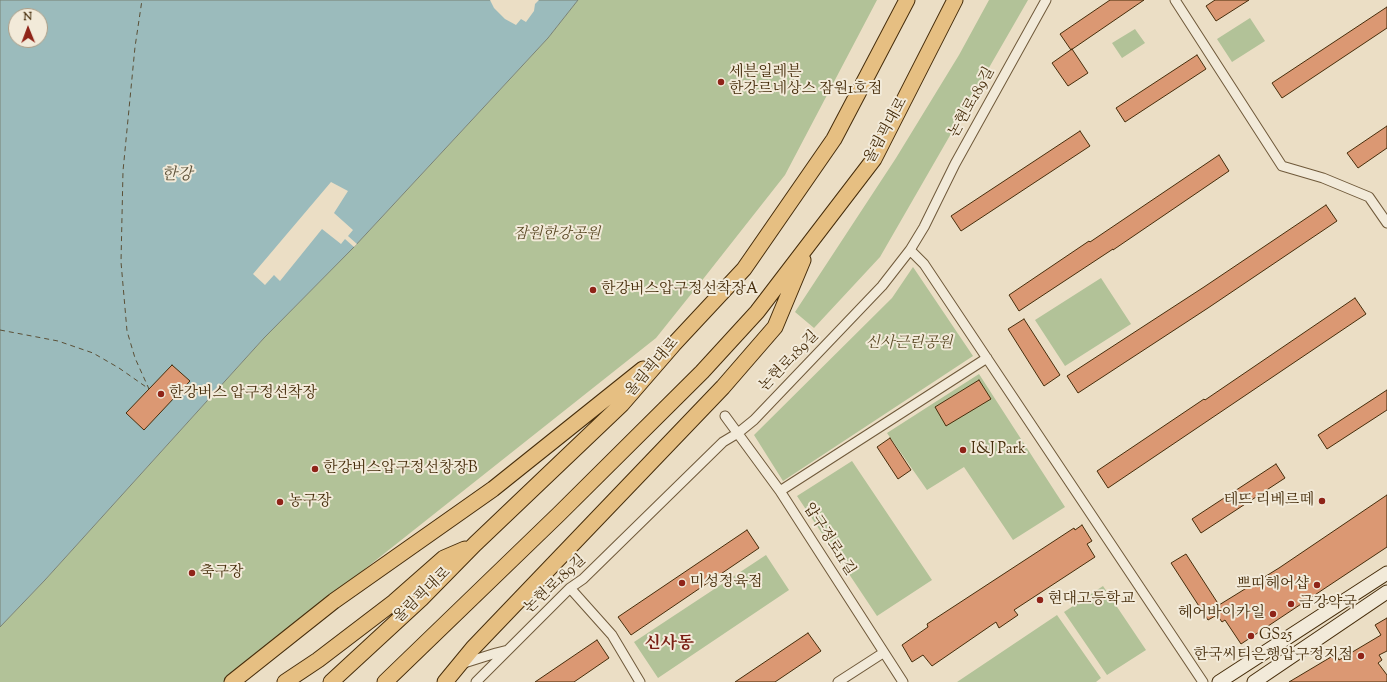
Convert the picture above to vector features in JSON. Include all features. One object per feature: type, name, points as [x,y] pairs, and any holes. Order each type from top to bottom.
[{"type":"highway","name":"올림픽대로","points":[[331,682],[421,599],[475,544],[622,404],[674,344],[744,269],[834,139],[908,0]]},
{"type":"highway","name":"올림픽대로","points":[[385,682],[559,514],[702,372],[758,312],[874,159],[955,0]]},
{"type":"highway","points":[[446,682],[473,648],[723,387],[775,327],[812,239]]},
{"type":"highway","points":[[232,682],[334,601],[493,489],[674,344]]},
{"type":"highway","points":[[286,682],[318,660],[394,602],[444,558],[475,544]]},
{"type":"main road","points":[[1219,682],[1387,573]]},
{"type":"main road","points":[[1254,682],[1387,592]]},
{"type":"street","name":"논현로189길","points":[[476,682],[570,588],[583,579],[723,442],[738,433],[754,420],[882,286],[910,250],[924,227],[955,164],[1046,0]]},
{"type":"street","points":[[1175,0],[1282,166],[1323,178],[1369,197],[1387,223]]},
{"type":"street","points":[[910,250],[924,264],[1202,682]]},
{"type":"street","points":[[780,492],[987,358]]},
{"type":"street","name":"압구정로11길","points":[[725,416],[780,492],[903,682]]},
{"type":"street","points":[[570,588],[612,635],[640,682]]},
{"type":"street","points":[[460,665],[496,652],[508,650]]},
{"type":"street","points":[[838,682],[883,653]]},
{"type":"green space","name":"잠원한강공원","points":[[578,0],[877,0],[785,175],[656,338],[366,568],[236,682],[0,682],[0,627],[45,580],[264,338],[354,247],[548,38]]},
{"type":"green space","points":[[989,0],[1028,0],[880,257],[814,328],[795,312],[896,158],[959,55]]},
{"type":"green space","points":[[1250,18],[1265,41],[1232,62],[1217,39]]},
{"type":"green space","points":[[1135,29],[1145,43],[1122,58],[1112,43]]},
{"type":"green space","name":"신사근린공원","points":[[913,267],[973,356],[783,481],[754,435],[892,298]]},
{"type":"green space","points":[[1101,278],[1131,324],[1065,366],[1035,320]]},
{"type":"green space","name":"I&J Park","points":[[979,374],[1065,507],[1013,540],[964,467],[927,490],[887,433]]},
{"type":"green space","points":[[852,461],[932,580],[877,616],[797,496]]},
{"type":"green space","points":[[766,555],[789,590],[658,678],[634,642]]},
{"type":"green space","points":[[1103,586],[1146,650],[1107,675],[1064,612]]},
{"type":"green space","points":[[1057,615],[1101,678],[1096,682],[957,682]]},
{"type":"water","name":"한강","points":[[0,0],[578,0],[548,38],[354,247],[264,338],[45,580],[0,627]]},
{"type":"pier","points":[[490,0],[539,0],[535,4],[534,11],[526,22],[521,19],[516,25],[505,19],[494,8]]},
{"type":"pier","points":[[331,182],[348,191],[334,213],[353,230],[348,236],[357,244],[354,247],[345,239],[341,244],[322,229],[280,281],[274,275],[265,285],[253,274]]},
{"type":"building","points":[[1110,0],[1144,0],[1071,50],[1060,34]]},
{"type":"building","points":[[1215,0],[1249,0],[1216,21],[1206,6]]},
{"type":"building","points":[[1387,7],[1387,28],[1282,98],[1272,83]]},
{"type":"building","points":[[1072,49],[1088,73],[1068,86],[1052,63]]},
{"type":"building","points":[[1197,55],[1206,69],[1125,122],[1116,108]]},
{"type":"building","points":[[1387,126],[1387,148],[1358,168],[1347,153]]},
{"type":"building","points":[[1080,131],[1090,146],[961,231],[951,216]]},
{"type":"building","points":[[1219,155],[1229,171],[1113,250],[1019,311],[1009,295]]},
{"type":"building","points":[[1326,205],[1337,221],[1078,393],[1067,376],[1204,287]]},
{"type":"building","points":[[1355,298],[1366,314],[1108,488],[1097,471]]},
{"type":"building","points":[[1024,319],[1060,375],[1044,386],[1008,329]]},
{"type":"building","name":"한강버스 압구정선착장","points":[[172,365],[190,381],[144,430],[126,413]]},
{"type":"building","points":[[979,380],[991,399],[946,426],[935,407]]},
{"type":"building","points":[[1387,390],[1387,410],[1327,449],[1318,435]]},
{"type":"building","points":[[890,438],[911,470],[898,479],[877,447]]},
{"type":"building","points":[[1276,464],[1285,478],[1201,533],[1192,519]]},
{"type":"building","points":[[1387,495],[1387,547],[1241,644],[1225,620],[1222,622],[1217,615],[1208,620],[1171,563],[1186,554],[1219,605],[1279,568]]},
{"type":"building","points":[[1082,525],[1092,541],[1087,544],[1095,557],[1014,610],[1018,615],[999,628],[996,622],[932,666],[923,655],[912,662],[902,645],[928,627],[927,624],[1074,528],[1075,530]]},
{"type":"building","points":[[747,530],[759,548],[631,635],[618,617]]},
{"type":"building","points":[[1387,618],[1387,651],[1379,655],[1382,660],[1378,663],[1387,675],[1387,682],[1289,682],[1336,654],[1339,660],[1381,635],[1375,625]]},
{"type":"building","points":[[808,633],[821,651],[775,682],[735,682]]},
{"type":"building","points":[[597,640],[609,658],[574,682],[535,682]]},
{"type":"ferry route","points":[[0,330],[58,341],[93,353],[119,368],[149,389],[135,358],[127,331],[121,262],[123,171],[135,47],[142,0]]},
{"type":"place","name":"세븐일레븐 한강르네상스 잠원1호점","points":[[721,82]]},
{"type":"place","name":"한강버스압구정선착장A","points":[[593,290]]},
{"type":"place","name":"한강버스 압구정선착장","points":[[161,394]]},
{"type":"place","name":"I&J Park","points":[[963,450]]},
{"type":"place","name":"한강버스압구정선창장B","points":[[315,469]]},
{"type":"place","name":"테뜨 리베르떼","points":[[1322,501]]},
{"type":"place","name":"농구장","points":[[280,502]]},
{"type":"place","name":"축구장","points":[[192,573]]},
{"type":"place","name":"미성정육점","points":[[682,583]]},
{"type":"place","name":"쁘띠헤어샵","points":[[1317,585]]},
{"type":"place","name":"현대고등학교","points":[[1040,600]]},
{"type":"place","name":"금강약국","points":[[1291,604]]},
{"type":"place","name":"헤어바이카일","points":[[1273,614]]},
{"type":"place","name":"GS25","points":[[1251,636]]},
{"type":"place","name":"한국씨티은행압구정지점","points":[[1361,656]]},
{"type":"district","name":"신사동","points":[[669,645]]}]
